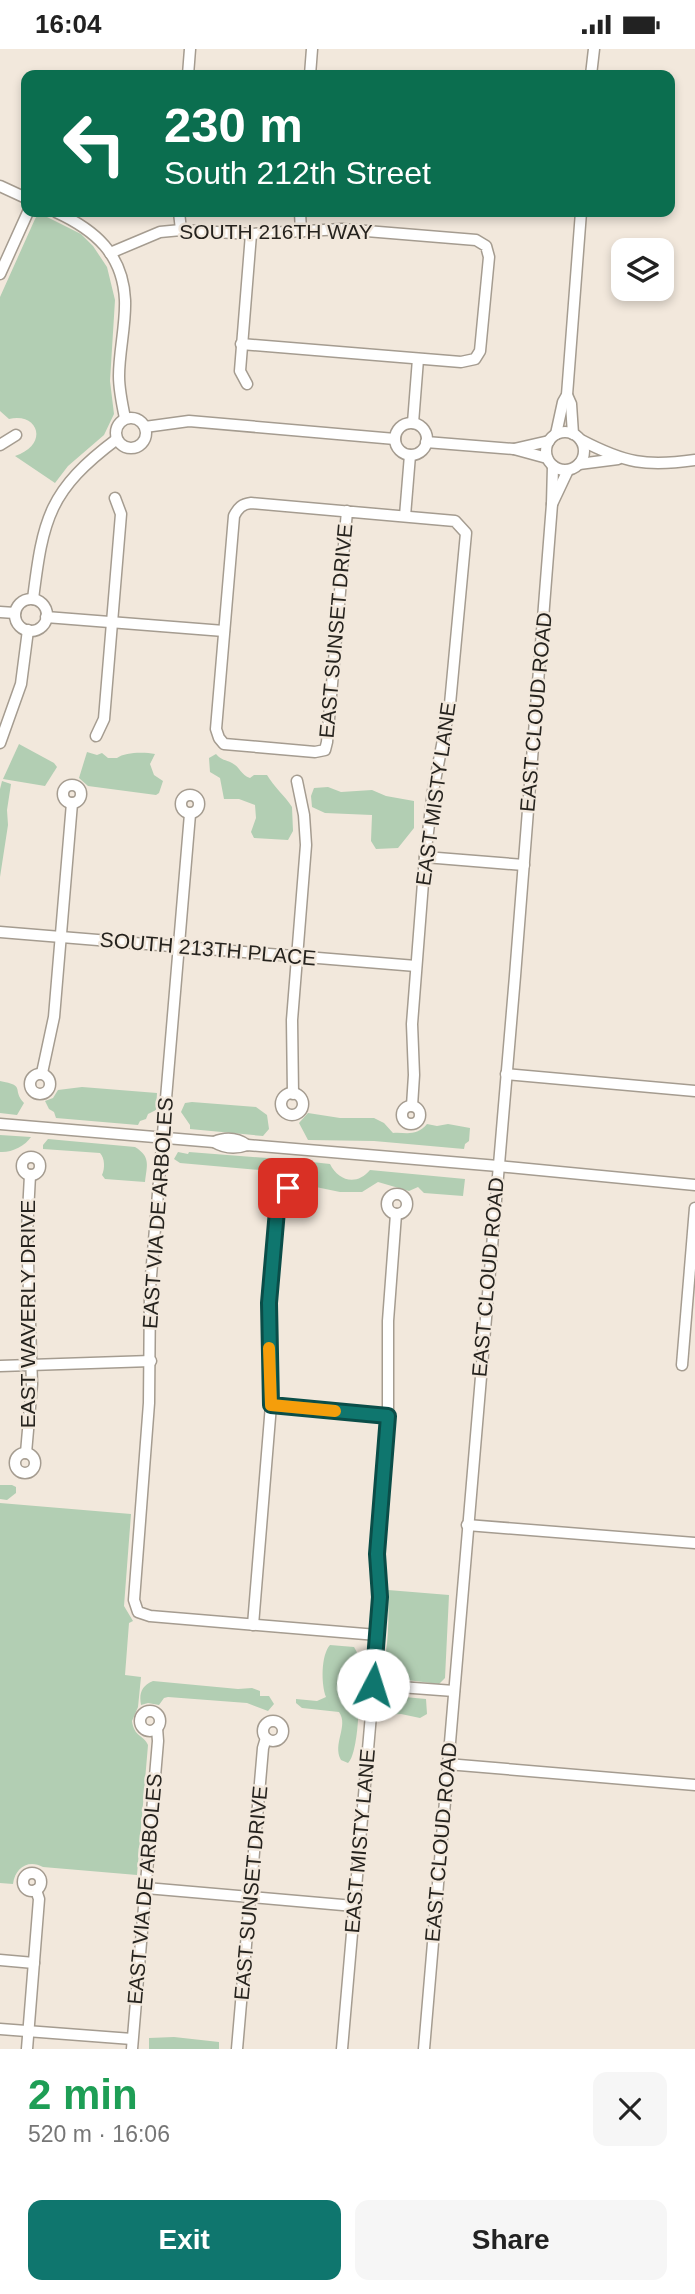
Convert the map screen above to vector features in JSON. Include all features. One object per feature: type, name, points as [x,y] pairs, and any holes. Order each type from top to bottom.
[{"type":"street","points":[[188,70],[190,49]]},
{"type":"street","points":[[310,70],[312,49]]},
{"type":"street","points":[[592,70],[594,49]]},
{"type":"street","points":[[0,186],[21,196]]},
{"type":"street","points":[[0,274],[27,217]]},
{"type":"street","points":[[66,217],[91,230],[110,253],[121,280],[125,301],[118,378],[125,418]]},
{"type":"street","points":[[180,217],[181,230]]},
{"type":"street","points":[[300,217],[301,232]]},
{"type":"street","points":[[550,462],[546,450],[567,395],[581,217]]},
{"type":"street","name":"SOUTH 216TH WAY","points":[[110,253],[160,232],[181,230],[251,234],[342,229],[476,240],[486,246],[489,257],[481,342],[475,359],[461,362],[418,359]]},
{"type":"street","points":[[247,384],[240,370],[251,234]]},
{"type":"street","points":[[242,344],[418,359],[412,423]]},
{"type":"street","points":[[567,395],[577,437],[584,450],[579,464]]},
{"type":"street","points":[[125,418],[139,420],[145,427],[146,436],[137,447],[123,446],[117,439],[118,425],[125,418]]},
{"type":"street","points":[[145,427],[176,422],[202,422],[395,439]]},
{"type":"street","points":[[412,423],[424,431],[426,442],[419,453],[410,455],[398,448],[395,439],[399,429],[412,423]]},
{"type":"street","points":[[514,449],[568,432],[618,459]]},
{"type":"street","points":[[0,445],[16,435]]},
{"type":"street","points":[[33,599],[42,535],[55,503],[75,474],[117,439]]},
{"type":"street","points":[[426,442],[514,449],[568,471],[579,464],[618,459],[650,464],[695,460]]},
{"type":"street","points":[[46,617],[224,631],[234,516],[238,508],[244,503],[251,503],[405,516],[410,455]]},
{"type":"street","name":"EAST CLOUD ROAD","points":[[424,2049],[524,865],[552,504],[550,462]]},
{"type":"street","name":"EAST CLOUD ROAD","points":[[552,504],[568,471]]},
{"type":"street","points":[[96,736],[104,719],[121,514],[115,498]]},
{"type":"street","name":"EAST SUNSET DRIVE","points":[[224,631],[216,729],[224,744],[315,752],[325,750],[347,511]]},
{"type":"street","name":"EAST MISTY LANE","points":[[405,516],[455,521],[466,533],[450,705],[431,801],[425,857],[412,1024],[412,1106]]},
{"type":"street","points":[[33,599],[41,603],[46,617],[42,626],[28,630],[17,622],[15,613],[19,604],[33,599]]},
{"type":"street","points":[[0,612],[15,613]]},
{"type":"street","points":[[0,743],[21,684],[28,630]]},
{"type":"street","points":[[293,1094],[292,1020],[306,845],[304,815],[297,781]]},
{"type":"street","points":[[42,1073],[54,1017],[72,803]]},
{"type":"street","name":"EAST VIA DE ARBOLES","points":[[190,814],[149,1288],[151,1361],[134,1600],[138,1612],[150,1616],[253,1625]]},
{"type":"street","points":[[425,857],[524,865]]},
{"type":"street","name":"SOUTH 213TH PLACE","points":[[0,932],[416,966]]},
{"type":"street","points":[[506,1074],[695,1091]]},
{"type":"street","points":[[0,1124],[214,1142],[222,1139],[239,1140],[247,1145],[695,1185]]},
{"type":"street","name":"EAST WAVERLY DRIVE","points":[[26,1453],[32,1365],[27,1241],[30,1175]]},
{"type":"street","points":[[278,1199],[269,1303],[271,1405],[253,1625],[377,1635]]},
{"type":"street","points":[[682,1365],[695,1208]]},
{"type":"street","name":"EAST MISTY LANE","points":[[342,2049],[380,1597],[377,1554],[388,1416],[388,1321],[396,1214]]},
{"type":"street","points":[[0,1366],[151,1361]]},
{"type":"street","points":[[271,1405],[388,1416]]},
{"type":"street","points":[[467,1525],[695,1543]]},
{"type":"street","points":[[373,1685],[454,1691]]},
{"type":"street","name":"EAST VIA DE ARBOLES","points":[[132,2044],[157,1728]]},
{"type":"street","name":"EAST SUNSET DRIVE","points":[[237,2049],[266,1738]]},
{"type":"street","points":[[447,1764],[695,1785]]},
{"type":"street","points":[[146,1888],[354,1906]]},
{"type":"street","points":[[27,2049],[39,1899],[36,1890]]},
{"type":"street","points":[[0,1960],[34,1963]]},
{"type":"street","points":[[0,2029],[132,2044]]},
{"type":"green space","points":[[47,217],[81,234],[93,246],[107,267],[115,300],[110,381],[114,414],[104,435],[68,466],[55,483],[15,456],[33,445],[36,431],[33,425],[19,418],[9,419],[0,411],[0,297],[35,219]]},
{"type":"green space","points":[[19,744],[57,767],[45,786],[3,779]]},
{"type":"green space","points":[[87,752],[97,755],[102,753],[108,758],[135,753],[155,754],[150,764],[154,775],[163,781],[159,793],[156,795],[88,786],[79,778]]},
{"type":"green space","points":[[216,754],[250,778],[254,775],[267,775],[292,807],[293,831],[288,840],[254,838],[251,832],[256,818],[255,805],[239,799],[224,799],[220,778],[210,772],[209,758]]},
{"type":"green space","points":[[2,781],[11,784],[0,877],[0,789]]},
{"type":"green space","points":[[328,787],[341,792],[372,790],[386,796],[414,801],[414,828],[398,848],[376,849],[371,841],[372,815],[325,813],[312,807],[311,796],[314,788]]},
{"type":"green space","points":[[0,1081],[16,1086],[24,1103],[17,1115],[0,1113]]},
{"type":"green space","points":[[82,1087],[157,1093],[156,1110],[138,1125],[56,1118],[45,1101],[53,1098],[58,1090]]},
{"type":"green space","points":[[185,1103],[256,1107],[267,1115],[269,1129],[263,1136],[190,1129],[181,1112]]},
{"type":"green space","points":[[308,1113],[340,1118],[374,1118],[384,1123],[393,1133],[415,1132],[427,1124],[448,1124],[470,1128],[469,1141],[464,1149],[374,1141],[308,1140],[299,1123]]},
{"type":"green space","points":[[0,1135],[31,1137],[17,1148],[0,1152]]},
{"type":"green space","points":[[48,1139],[135,1147],[146,1158],[145,1182],[105,1179],[102,1175],[104,1164],[100,1153],[43,1149]]},
{"type":"green space","points":[[178,1152],[280,1159],[267,1170],[260,1170],[180,1163],[174,1159]]},
{"type":"green space","points":[[303,1161],[330,1164],[343,1178],[354,1180],[370,1170],[465,1179],[463,1196],[424,1193],[418,1187],[409,1191],[378,1182],[362,1192],[340,1192],[311,1186],[299,1180],[292,1167],[302,1165]]},
{"type":"green space","points":[[0,1485],[16,1487],[16,1493],[7,1500],[0,1499]]},
{"type":"green space","points":[[0,1503],[131,1514],[124,1606],[133,1621],[129,1623],[125,1675],[141,1677],[138,1707],[132,1721],[137,1733],[148,1745],[137,1875],[32,1864],[19,1869],[13,1884],[0,1883]]},
{"type":"green space","points":[[388,1590],[449,1595],[445,1678],[439,1684],[391,1678],[386,1680],[381,1675],[387,1644]]},
{"type":"green space","points":[[330,1645],[354,1647],[359,1660],[355,1682],[358,1724],[354,1749],[348,1763],[341,1760],[339,1754],[342,1717],[339,1712],[302,1708],[296,1703],[296,1699],[317,1701],[326,1697],[323,1670]]},
{"type":"green space","points":[[153,1681],[252,1688],[260,1691],[260,1696],[269,1696],[274,1704],[268,1711],[247,1703],[168,1697],[159,1705],[141,1705],[142,1691]]},
{"type":"green space","points":[[394,1696],[426,1699],[427,1714],[420,1718],[401,1714],[387,1715],[382,1708]]},
{"type":"green space","points":[[174,2037],[219,2042],[219,2049],[149,2049],[149,2038]]},
{"type":"slow traffic","points":[[269,1348],[271,1405],[335,1411]]},
{"type":"route","points":[[288,1188],[285,1196],[278,1199],[270,1277],[268,1328],[271,1405],[388,1416],[377,1554],[380,1611],[373,1685]]}]
